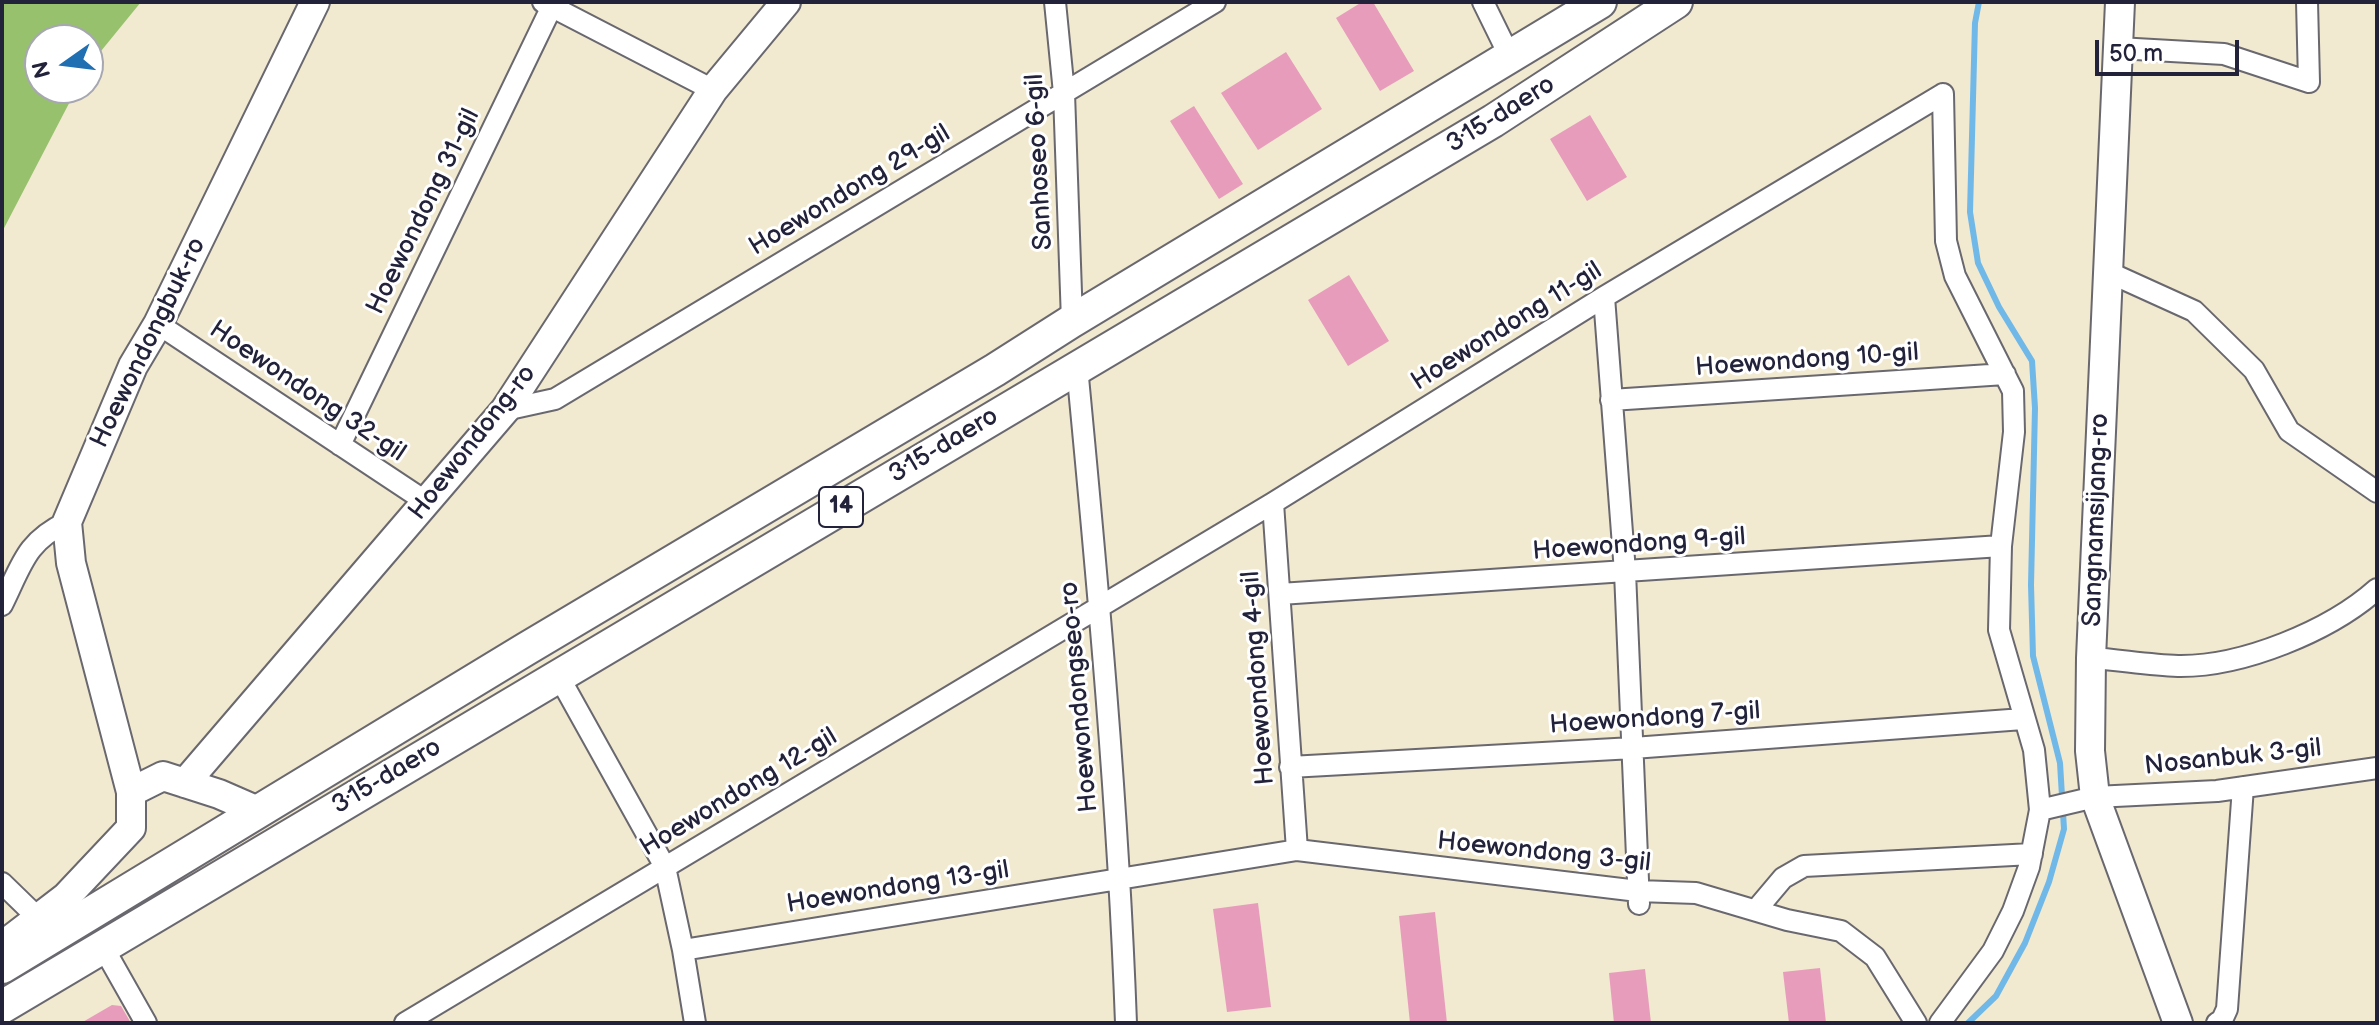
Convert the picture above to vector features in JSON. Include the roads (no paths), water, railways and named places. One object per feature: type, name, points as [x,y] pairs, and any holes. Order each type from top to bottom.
[{"type":"main road","name":"Hoewondongbuk-ro","points":[[2,946],[66,897],[131,828],[131,792],[71,563],[67,522],[133,366],[158,324],[315,2]]},
{"type":"main road","name":"Hoewondong-ro","points":[[185,783],[505,410],[713,90],[786,2]]},
{"type":"main road","name":"3·15-daero","points":[[2,967],[1600,2]]},
{"type":"main road","name":"3·15-daero","points":[[2,1007],[1493,121],[1676,2]]},
{"type":"main road","name":"Sangnamsijang-ro","points":[[2120,2],[2091,658],[2090,751],[2085,799],[2178,1023]]},
{"type":"main road","points":[[131,792],[163,776],[219,794],[258,811]]},
{"type":"street","name":"Sanhoseo 6-gil","points":[[1055,2],[1064,93],[1072,321]]},
{"type":"street","name":"Hoewondong 29-gil","points":[[505,410],[555,399],[1215,2]]},
{"type":"street","points":[[1483,2],[1510,57]]},
{"type":"street","points":[[2118,48],[2224,54],[2309,82],[2307,2]]},
{"type":"street","points":[[550,3],[713,90]]},
{"type":"street","name":"Hoewondong 31-gil","points":[[340,445],[550,3]]},
{"type":"street","name":"Hoewondong 11-gil","points":[[1100,607],[1604,297],[1943,94],[1946,241],[1955,276],[2005,374]]},
{"type":"street","points":[[2108,272],[2194,311],[2254,370],[2289,431],[2377,492]]},
{"type":"street","points":[[1604,297],[1625,572],[1639,898]]},
{"type":"street","name":"Hoewondong 32-gil","points":[[158,324],[428,503]]},
{"type":"street","name":"Hoewondongseo-ro","points":[[1077,367],[1100,607],[1120,878],[1126,1023]]},
{"type":"street","points":[[1940,1023],[1993,951],[2013,911],[2045,809],[2034,750],[1999,630],[2001,546],[2014,432],[2013,391],[2005,374]]},
{"type":"street","name":"Hoewondong 10-gil","points":[[1611,400],[2005,374]]},
{"type":"street","name":"Hoewondong 4-gil","points":[[1273,503],[1297,850]]},
{"type":"street","points":[[2,605],[33,544],[50,530],[67,522]]},
{"type":"street","name":"Hoewondong 9-gil","points":[[1280,594],[2001,546]]},
{"type":"street","points":[[2091,658],[2179,666],[2241,656],[2314,632],[2377,589]]},
{"type":"street","name":"Hoewondong 12-gil","points":[[405,1023],[1100,607]]},
{"type":"street","points":[[558,675],[665,867],[695,1023]]},
{"type":"street","name":"Hoewondong 7-gil","points":[[1290,767],[1633,748],[2023,719]]},
{"type":"street","name":"Nosanbuk 3-gil","points":[[2045,809],[2085,799],[2217,791],[2377,768]]},
{"type":"street","points":[[2217,1023],[2227,1009],[2243,787]]},
{"type":"street","name":"Hoewondong 3-gil","points":[[1120,878],[1297,850],[1639,898],[1696,893],[1787,920],[1841,931],[1875,957],[1916,1023]]},
{"type":"street","points":[[1756,910],[1783,878],[1804,866],[2032,854]]},
{"type":"street","name":"Hoewondong 13-gil","points":[[683,950],[1120,878]]},
{"type":"street","points":[[2,883],[37,917]]},
{"type":"street","points":[[103,947],[146,1023]]},
{"type":"waterway","points":[[1968,1023],[1996,996],[2025,943],[2049,882],[2064,829],[2060,763],[2033,656],[2031,585],[2035,408],[2032,361],[1999,307],[1978,263],[1970,212],[1975,23],[1979,2]]}]
